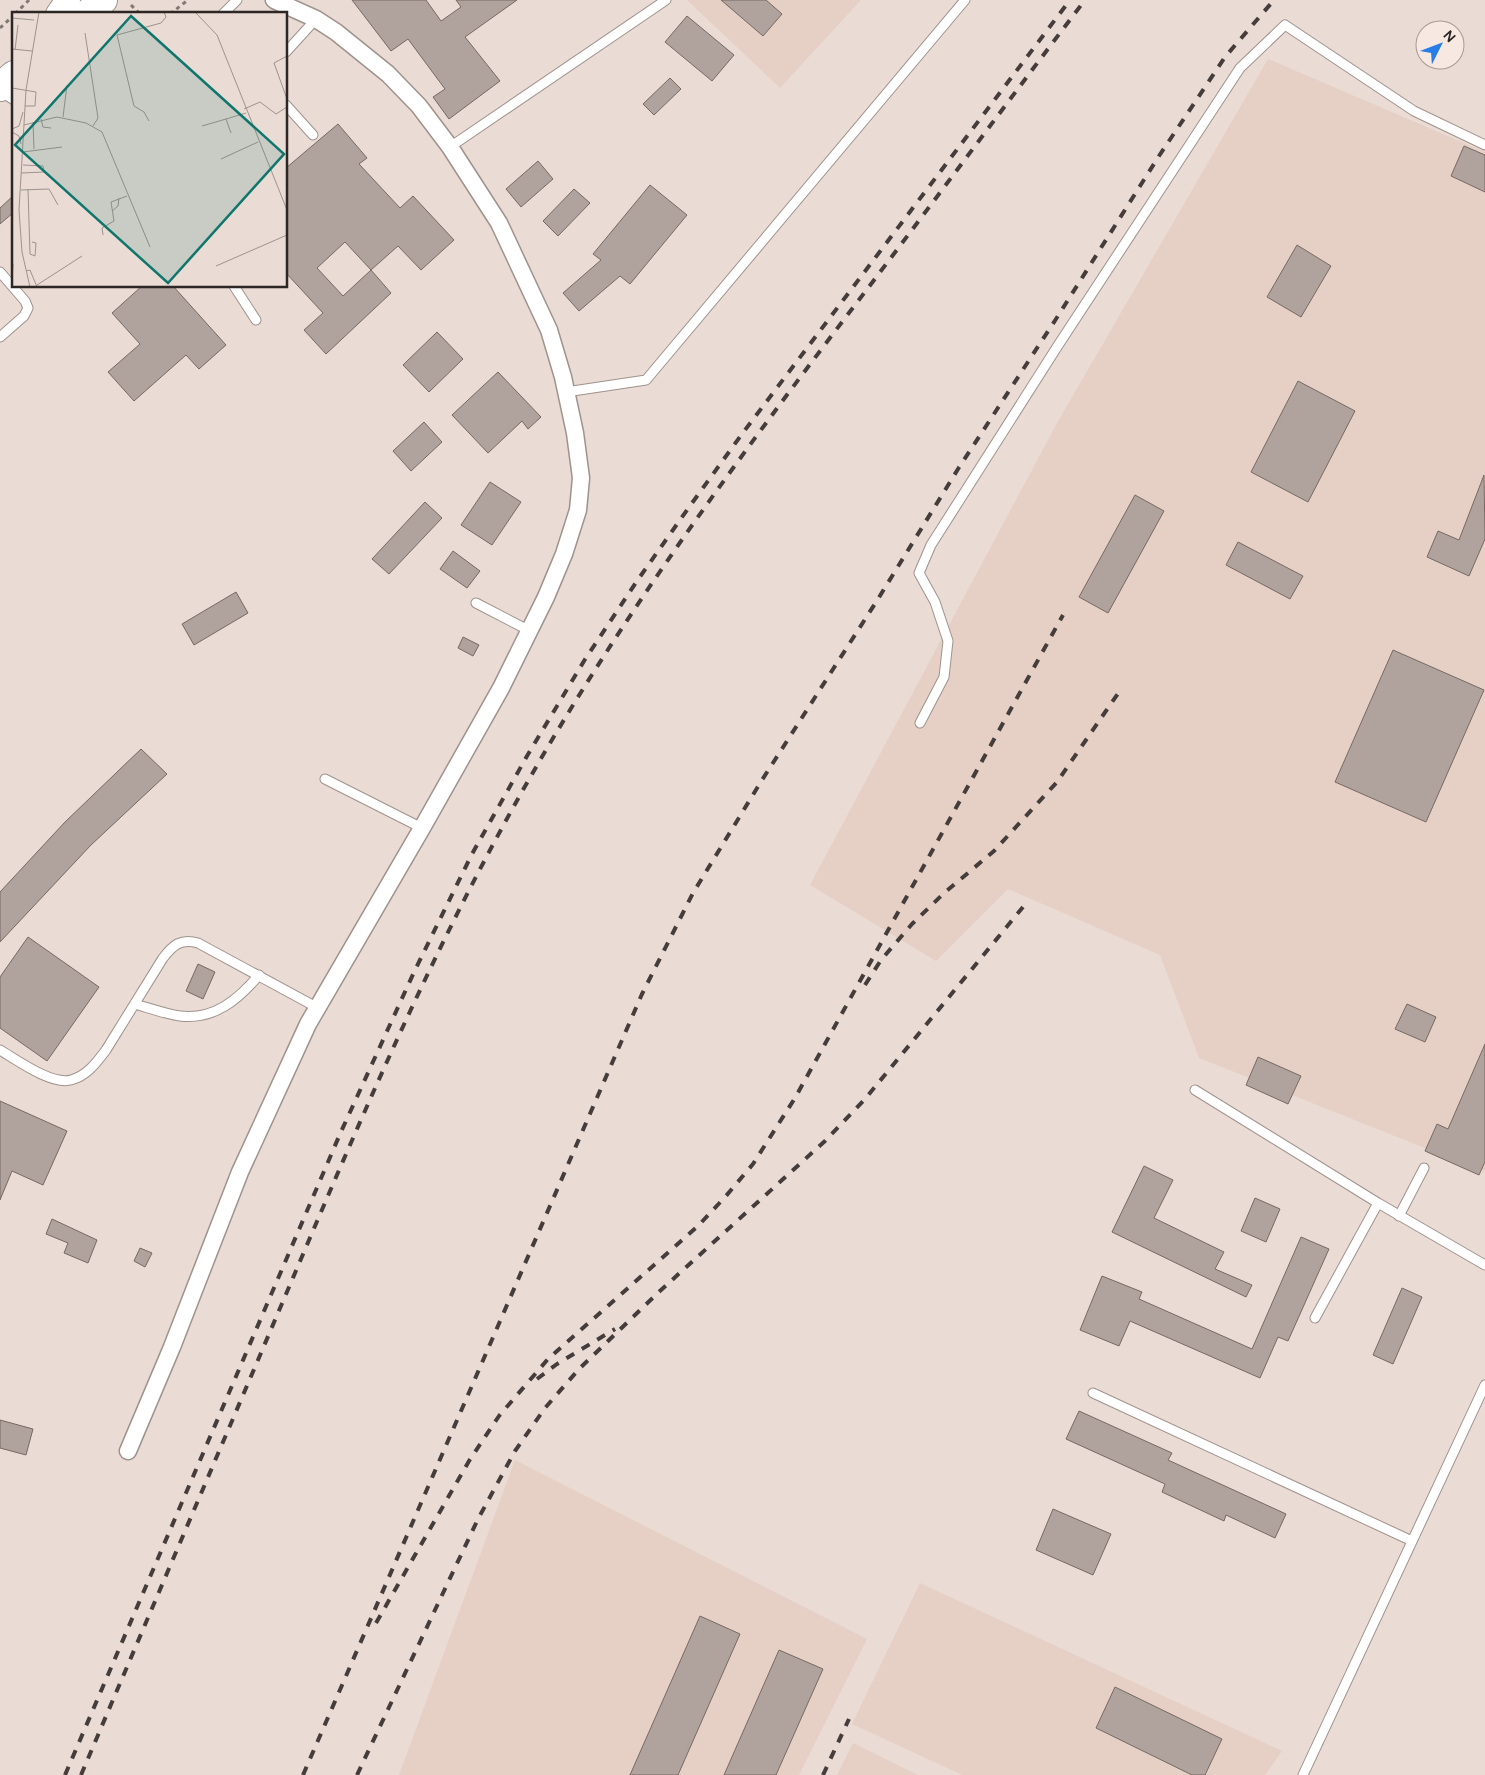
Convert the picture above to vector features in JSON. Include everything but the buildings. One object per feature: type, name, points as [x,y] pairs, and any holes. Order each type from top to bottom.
[{"type":"highway","points":[[89,12],[103,0]]},
{"type":"main road","points":[[59,12],[68,0]]},
{"type":"street","points":[[128,1451],[172,1347],[240,1172],[308,1024],[501,688],[530,631],[564,554],[578,510],[581,478],[575,433],[549,330],[499,223],[450,147],[419,106],[388,74],[336,32],[316,19],[274,0]]},
{"type":"lane","points":[[224,12],[237,0]]},
{"type":"lane","points":[[450,147],[666,0]]},
{"type":"lane","points":[[566,392],[646,380],[965,0]]},
{"type":"lane","points":[[288,50],[316,19]]},
{"type":"lane","points":[[920,723],[944,677],[948,641],[935,602],[919,573],[931,545],[1057,347],[1240,68],[1285,25],[1414,111],[1485,145]]},
{"type":"lane","points":[[288,106],[313,135]]},
{"type":"lane","points":[[0,272],[12,286]]},
{"type":"lane","points":[[0,337],[24,316],[28,308],[14,288]]},
{"type":"lane","points":[[235,288],[256,320]]},
{"type":"lane","points":[[476,603],[530,631]]},
{"type":"lane","points":[[325,779],[422,828]]},
{"type":"lane","points":[[0,1050],[30,1069],[53,1078],[70,1080],[83,1074],[96,1063],[163,958],[172,946],[178,942],[191,941],[198,943],[318,1008]]},
{"type":"lane","points":[[135,1004],[180,1016],[200,1015],[219,1010],[232,1002],[244,993],[259,975]]},
{"type":"lane","points":[[1195,1090],[1378,1203],[1485,1265]]},
{"type":"lane","points":[[1400,1216],[1424,1168]]},
{"type":"lane","points":[[1315,1318],[1378,1203]]},
{"type":"lane","points":[[1304,1775],[1485,1385]]},
{"type":"lane","points":[[1094,1393],[1412,1541]]},
{"type":"path","points":[[16,12],[30,0]]},
{"type":"path","points":[[173,12],[188,0]]},
{"type":"path","points":[[131,5],[138,12]]},
{"type":"path","points":[[0,28],[12,16]]},
{"type":"shaded area","points":[[687,0],[861,0],[780,88]]},
{"type":"shaded area","points":[[1268,59],[1485,152],[1485,1172],[1199,1058],[1160,955],[1008,889],[936,961],[810,885],[1057,423]]},
{"type":"shaded area","points":[[515,1460],[867,1639],[799,1775],[399,1775]]},
{"type":"shaded area","points":[[920,1583],[1282,1751],[1265,1775],[962,1775],[852,1724]]},
{"type":"shaded area","points":[[853,1743],[918,1775],[837,1775]]},
{"type":"railway","points":[[65,1775],[340,1134],[415,970],[472,854],[527,756],[584,661],[687,510],[742,434],[1070,0]]},
{"type":"railway","points":[[81,1775],[323,1208],[409,1013],[471,886],[539,762],[615,639],[738,461],[1085,0]]},
{"type":"railway","points":[[303,1775],[642,994],[693,893],[958,469],[1159,156],[1225,57],[1274,0]]},
{"type":"railway","points":[[376,1623],[469,1461],[499,1416],[548,1359],[698,1226],[753,1164],[795,1098],[1063,615]]},
{"type":"railway","points":[[865,985],[881,960],[912,924],[943,894],[994,851],[1057,782],[1119,692]]},
{"type":"railway","points":[[357,1775],[478,1519],[515,1451],[545,1408],[579,1369],[661,1290],[825,1141],[865,1099],[1023,907]]},
{"type":"railway","points":[[537,1379],[557,1364],[615,1329]]},
{"type":"railway","points":[[823,1775],[849,1719]]}]
